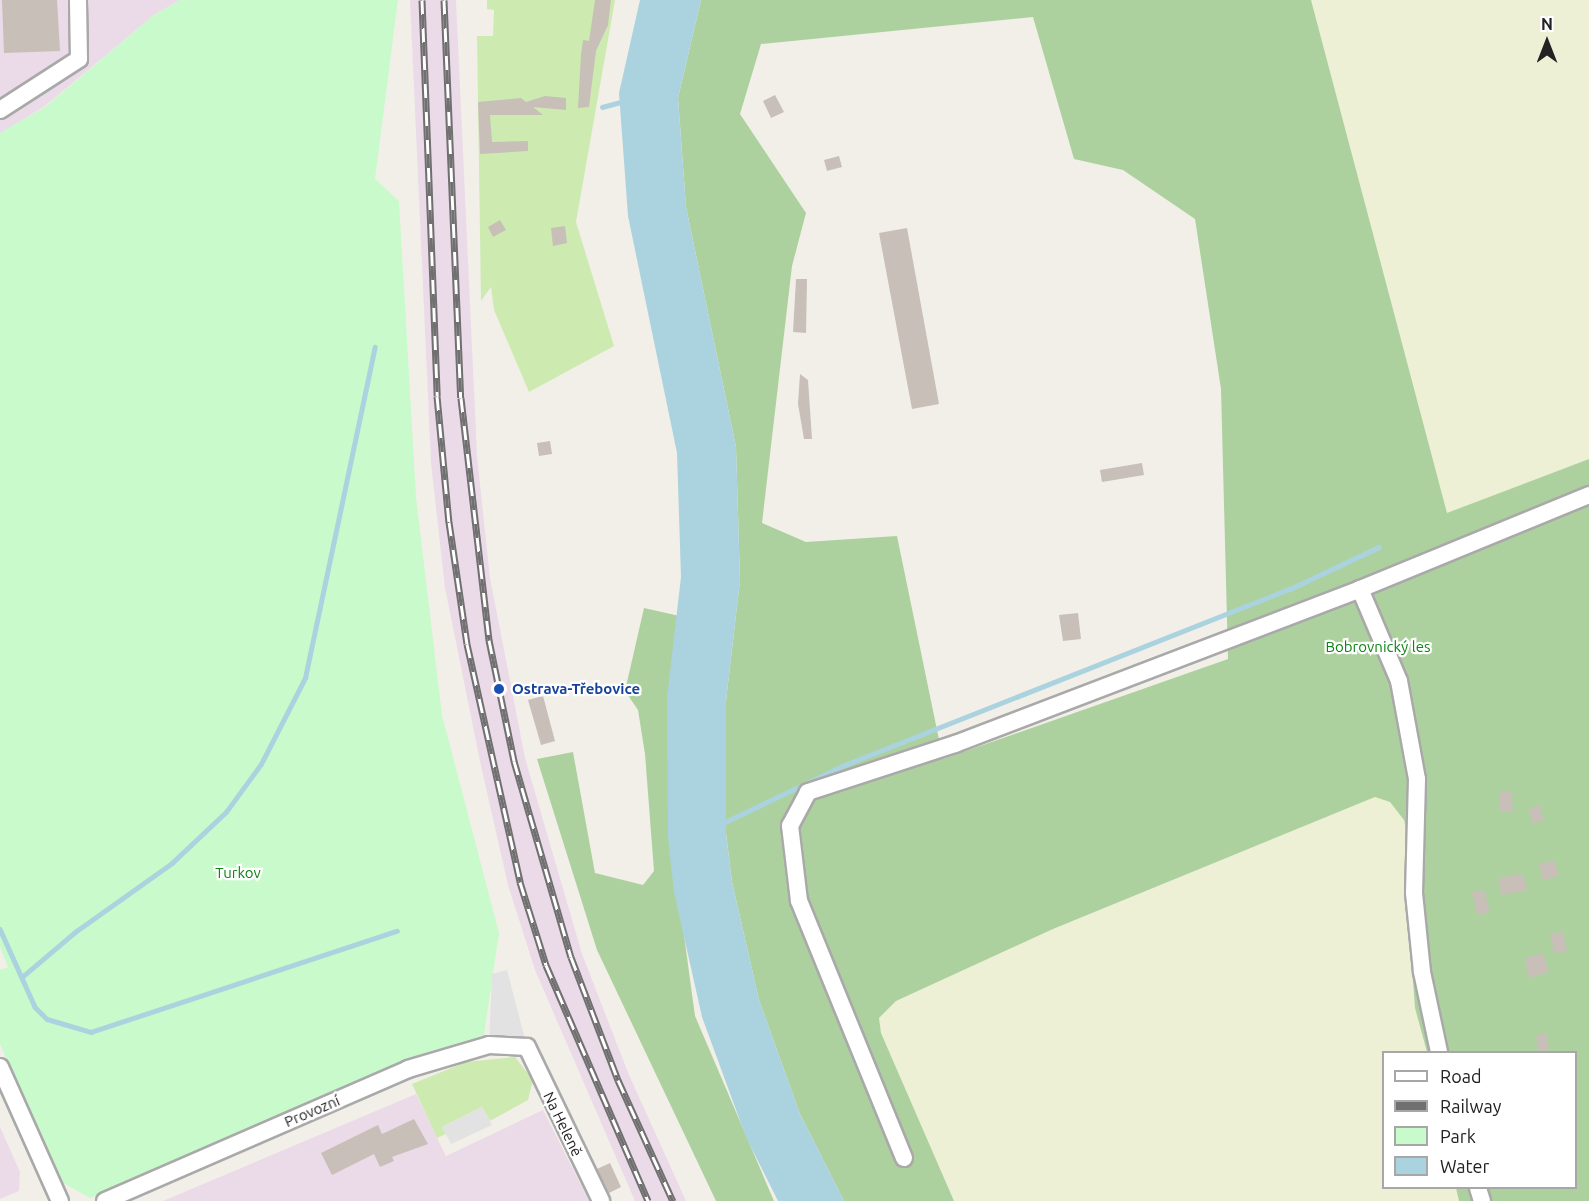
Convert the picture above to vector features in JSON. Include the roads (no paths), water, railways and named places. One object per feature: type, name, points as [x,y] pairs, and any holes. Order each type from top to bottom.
[{"type":"street","points":[[0,110],[79,59],[78,0]]},
{"type":"street","points":[[904,1158],[799,901],[790,826],[808,792],[955,744],[1360,589],[1589,495]]},
{"type":"street","points":[[1360,589],[1399,681],[1415,768],[1414,893],[1422,972],[1439,1051]]},
{"type":"street","name":"Provozní","points":[[105,1201],[408,1069],[489,1045],[527,1047]]},
{"type":"street","name":"Na Heleně","points":[[527,1047],[601,1201]]},
{"type":"street","points":[[0,1067],[60,1201]]},
{"type":"water","points":[[640,0],[701,0],[678,98],[686,207],[736,447],[740,580],[726,701],[726,834],[732,882],[759,1000],[800,1114],[844,1201],[778,1201],[746,1137],[702,1017],[674,892],[668,837],[667,698],[681,577],[677,453],[628,216],[619,93]]},
{"type":"waterway","points":[[602,107],[625,101]]},
{"type":"waterway","points":[[22,977],[75,932],[172,863],[226,812],[261,764],[305,678],[375,347]]},
{"type":"waterway","points":[[721,824],[847,764],[1290,589],[1379,547]]},
{"type":"waterway","points":[[0,929],[35,1007],[47,1019],[91,1032],[397,931]]},
{"type":"railway","points":[[422,0],[437,396],[449,522],[467,644],[520,882],[546,965],[648,1201]]},
{"type":"railway","points":[[444,0],[461,398],[489,640],[514,761],[571,957],[618,1080],[673,1201]]},
{"type":"place","name":"Ostrava-Třebovice","points":[[499,689]]},
{"type":"park label","name":"Bobrovnický les","points":[[1378,647]]},
{"type":"park label","name":"Turkov","points":[[238,873]]}]
